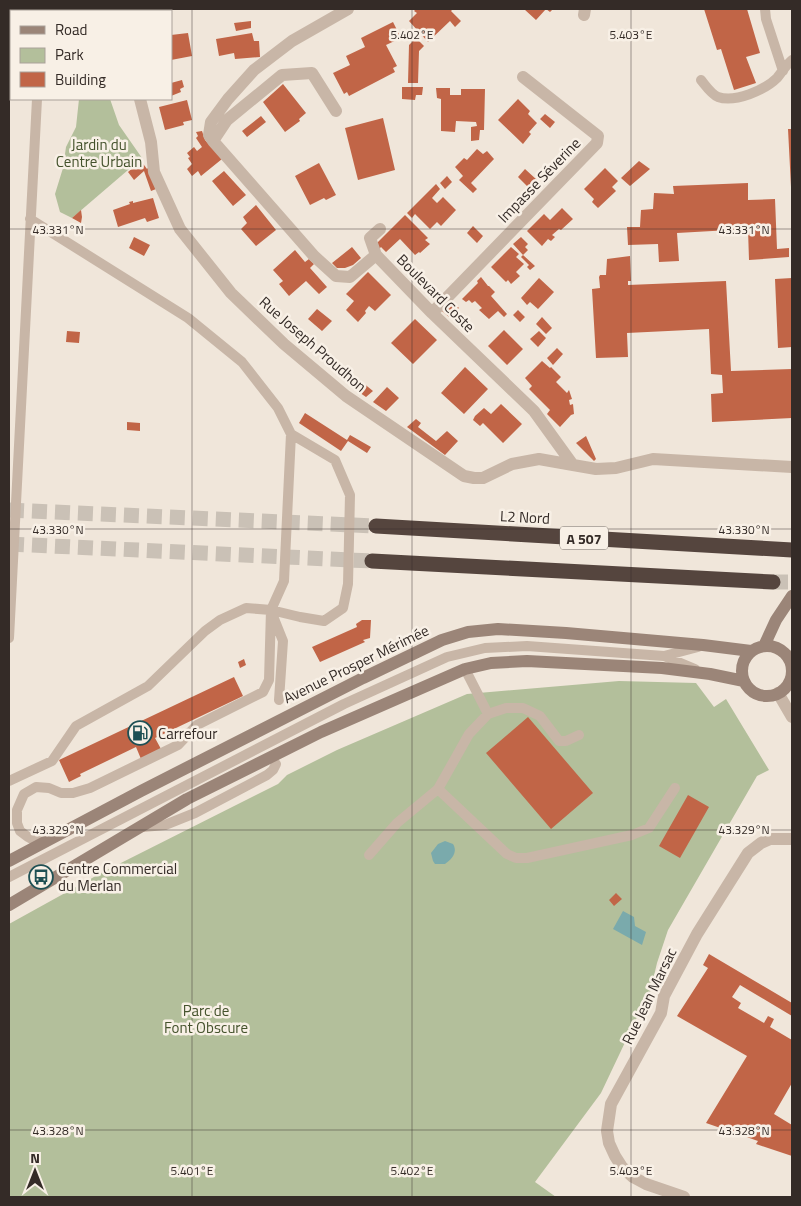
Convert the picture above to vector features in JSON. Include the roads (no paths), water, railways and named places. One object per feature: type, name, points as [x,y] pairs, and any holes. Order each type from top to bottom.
[{"type":"highway","name":"L2 Nord","points":[[376,526],[792,550]]},
{"type":"highway","name":"A 507","points":[[372,561],[773,582]]},
{"type":"street","points":[[336,111],[312,73],[282,75],[227,120],[213,141],[209,135],[211,122],[228,99],[254,70],[292,40],[348,9]]},
{"type":"street","name":"Impasse Séverine","points":[[432,313],[597,143],[598,136],[523,78]]},
{"type":"street","name":"Rue Joseph Proudhon","points":[[140,100],[151,142],[154,172],[180,229],[230,293],[284,344],[332,385],[464,476],[483,478],[512,464],[539,459],[573,465]]},
{"type":"street","name":"Boulevard Coste","points":[[213,141],[314,256],[336,276],[350,278],[376,255],[432,313],[534,411],[573,465]]},
{"type":"street","points":[[376,255],[370,238],[380,229]]},
{"type":"street","points":[[573,465],[596,469],[616,468],[653,459],[792,467]]},
{"type":"street","points":[[764,646],[776,620],[792,596]]},
{"type":"street","name":"Avenue Prosper Mérimée","points":[[9,861],[363,678],[450,637],[468,632],[498,629],[704,645],[751,651]]},
{"type":"street","points":[[764,646],[777,648],[790,656],[792,672],[788,684],[778,693],[763,696],[755,693],[744,681],[742,665],[751,651],[764,646]]},
{"type":"street","points":[[9,905],[187,800],[317,733],[465,669],[491,663],[527,661],[662,668],[704,673],[744,681]]},
{"type":"street","points":[[778,693],[792,717]]},
{"type":"street","name":"Rue Jean Marsac","points":[[684,1197],[640,1181],[622,1167],[609,1143],[607,1131],[611,1104],[661,1013],[664,996],[697,934],[748,853],[770,839],[792,839]]},
{"type":"lane","points":[[765,9],[766,20],[783,70]]},
{"type":"lane","points":[[701,80],[718,97],[732,98],[752,94],[766,87],[792,60]]},
{"type":"lane","points":[[9,638],[37,100]]},
{"type":"lane","points":[[30,219],[188,318],[242,362],[278,408],[291,434],[284,580],[271,610],[269,680],[263,692],[197,725],[178,745],[90,788],[73,793],[61,793],[49,788],[36,787],[24,794],[17,810],[17,823],[20,831],[35,841],[46,841]]},
{"type":"lane","points":[[9,781],[52,761],[76,726],[148,686],[205,631],[220,620],[246,608],[271,610],[300,618],[324,621],[343,608],[347,592],[350,495],[335,460],[291,434]]},
{"type":"lane","points":[[271,610],[283,642],[279,700]]},
{"type":"lane","points":[[664,656],[704,645]]},
{"type":"lane","points":[[9,877],[344,704],[447,657],[485,648],[527,646],[664,656],[704,673]]},
{"type":"lane","points":[[465,669],[488,714]]},
{"type":"lane","points":[[369,855],[396,824],[438,789],[469,734],[488,714],[506,708],[523,708],[540,716],[559,741],[566,741],[579,736]]},
{"type":"lane","points":[[143,826],[165,825],[196,813],[267,775],[276,764]]},
{"type":"lane","points":[[438,789],[508,854],[516,858],[527,858],[632,835],[649,828],[675,788]]},
{"type":"water","points":[[445,841],[453,844],[454,855],[445,864],[435,864],[431,853],[438,844]]},
{"type":"water","points":[[623,911],[634,917],[635,926],[646,932],[642,945],[613,929]]},
{"type":"tunnel","points":[[9,510],[376,526]]},
{"type":"tunnel","points":[[9,544],[372,561]]},
{"type":"tunnel","points":[[773,582],[792,582]]},
{"type":"place","name":"Carrefour","points":[[140,733]]},
{"type":"place","name":"Centre Commercial du Merlan","points":[[41,877]]},
{"type":"park label","name":"Jardin du Centre Urbain","points":[[99,152]]},
{"type":"park label","name":"Parc de Font Obscure","points":[[206,1018]]}]
